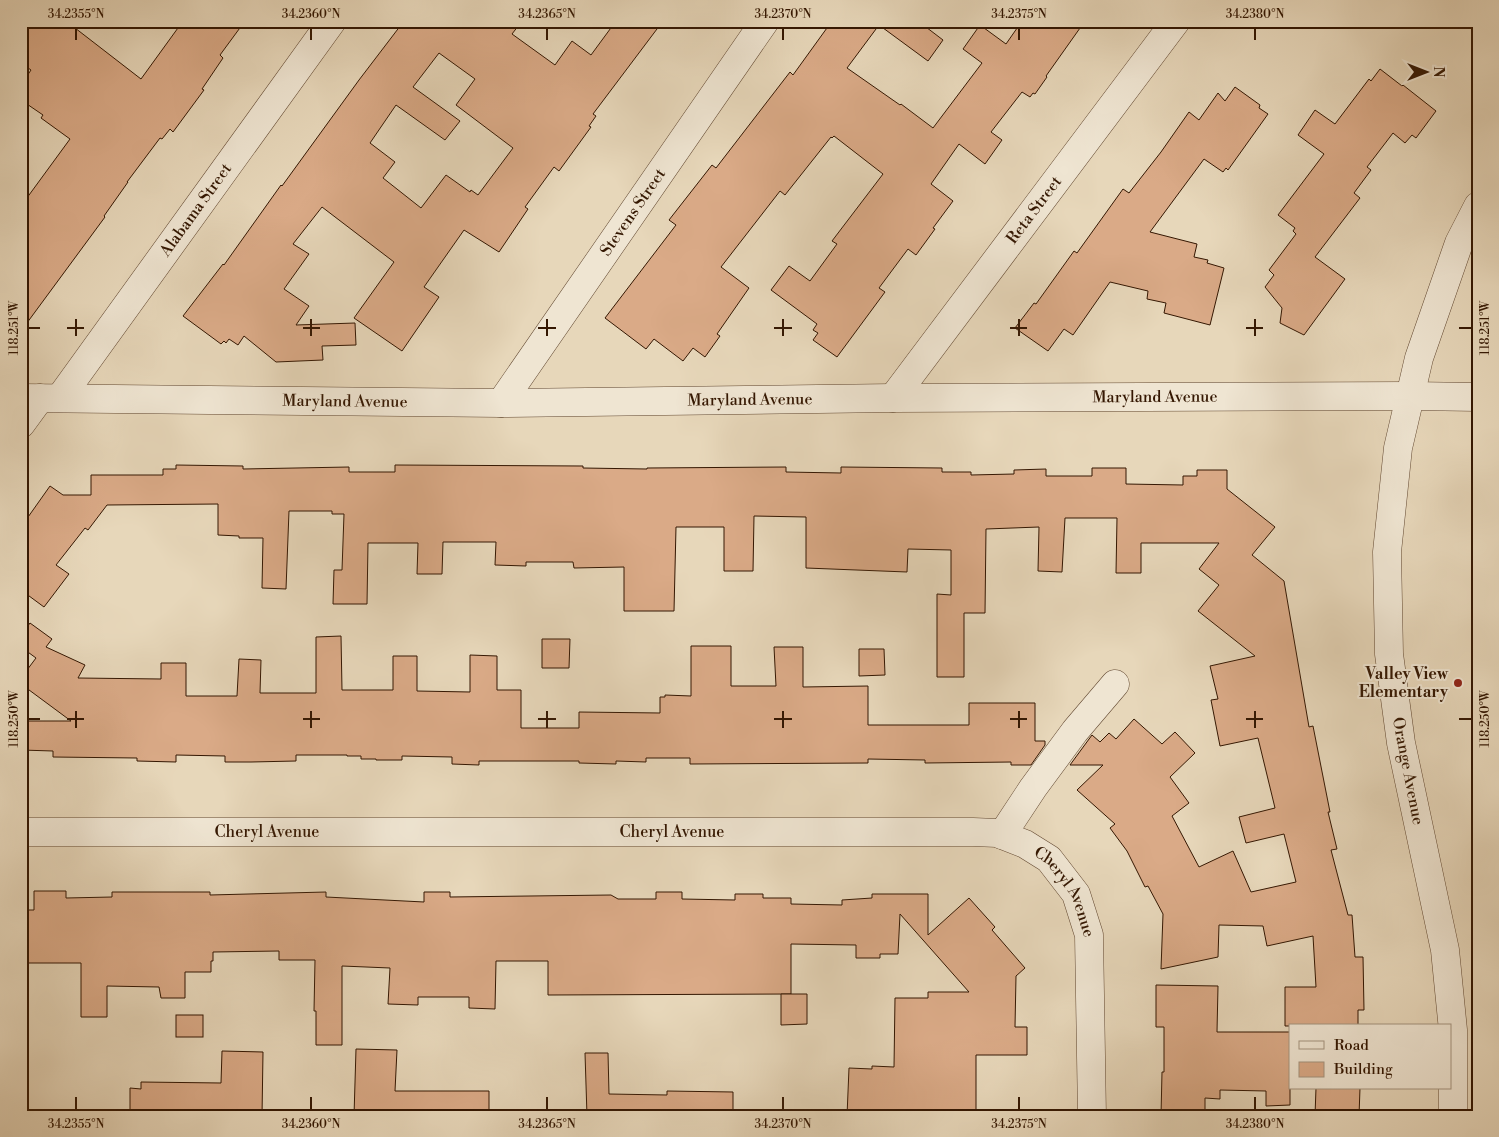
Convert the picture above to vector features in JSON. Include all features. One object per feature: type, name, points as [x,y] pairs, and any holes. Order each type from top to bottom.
[{"type":"street","name":"Alabama Street","points":[[21,424],[332,21]]},
{"type":"street","name":"Stevens Street","points":[[501,403],[765,21]]},
{"type":"street","name":"Reta Street","points":[[893,398],[1176,21]]},
{"type":"street","name":"Orange Avenue","points":[[1453,1116],[1453,1030],[1445,950],[1401,743],[1389,654],[1387,552],[1398,448],[1423,342],[1459,244],[1478,206]]},
{"type":"street","name":"Maryland Avenue","points":[[41,398],[501,403],[893,398],[1478,397]]},
{"type":"street","points":[[1002,835],[1033,788],[1075,731],[1115,684]]},
{"type":"street","name":"Cheryl Avenue","points":[[21,832],[997,833],[1025,844],[1049,859],[1076,894],[1089,935],[1092,1116]]},
{"type":"building","points":[[21,21],[66,21],[141,79],[183,21],[245,21],[220,55],[223,58],[202,89],[204,90],[173,132],[170,129],[162,139],[160,138],[127,182],[105,217],[21,331],[21,206],[70,139],[41,118],[43,115],[21,100],[21,85],[31,70],[21,63]]},
{"type":"building","points":[[404,21],[522,21],[512,34],[555,65],[572,41],[591,55],[616,21],[663,21],[593,114],[596,116],[589,126],[591,127],[559,171],[554,167],[525,207],[528,209],[499,252],[464,230],[424,287],[439,297],[402,351],[354,318],[394,262],[322,207],[293,244],[309,254],[284,289],[309,306],[296,325],[355,323],[356,345],[322,346],[323,360],[276,362],[244,336],[238,345],[229,339],[226,343],[224,341],[221,344],[183,316],[224,265]],"holes":[[[439,53],[475,79],[456,105],[513,148],[478,195],[471,190],[470,192],[446,175],[421,208],[383,178],[395,162],[370,143],[396,105],[445,140],[460,121],[413,87]]]},
{"type":"building","points":[[832,21],[918,21],[943,40],[928,61],[879,25],[847,68],[933,128],[982,63],[963,49],[980,25],[1006,44],[1022,21],[1085,21],[1035,94],[1033,93],[1030,97],[1022,92],[991,132],[1002,140],[985,164],[959,144],[931,184],[953,201],[916,255],[908,249],[879,288],[885,292],[837,357],[813,340],[818,333],[813,330],[817,324],[771,290],[789,266],[810,281],[837,244],[832,241],[883,174],[834,136],[831,137],[785,195],[780,191],[721,267],[749,288],[717,334],[720,336],[705,357],[693,348],[683,361],[654,339],[646,349],[605,318],[676,225],[669,220],[712,165],[716,168],[790,72],[793,75]]},
{"type":"building","points":[[1380,69],[1436,111],[1416,138],[1412,135],[1405,143],[1393,133],[1367,167],[1371,170],[1354,193],[1360,198],[1315,257],[1345,279],[1304,335],[1280,323],[1282,308],[1265,287],[1274,275],[1269,270],[1296,234],[1293,231],[1295,228],[1278,215],[1324,154],[1298,135],[1315,110],[1335,124],[1369,79],[1371,81]]},
{"type":"building","points":[[1235,87],[1260,105],[1259,108],[1268,114],[1228,170],[1226,168],[1223,172],[1204,159],[1150,232],[1197,244],[1194,257],[1208,260],[1207,263],[1224,268],[1210,325],[1164,313],[1166,303],[1147,299],[1148,291],[1110,282],[1073,335],[1064,329],[1048,351],[1015,328],[1034,303],[1036,304],[1074,251],[1077,253],[1123,189],[1129,193],[1189,112],[1199,120],[1218,93],[1225,101]]},
{"type":"building","points":[[176,465],[243,466],[243,469],[349,467],[349,472],[395,472],[395,465],[583,466],[583,468],[647,469],[786,467],[786,472],[841,473],[841,467],[942,468],[942,472],[971,472],[971,475],[1014,474],[1014,470],[1046,469],[1046,476],[1092,476],[1092,468],[1126,468],[1126,484],[1183,485],[1183,476],[1197,476],[1197,470],[1227,470],[1227,489],[1275,527],[1252,555],[1284,581],[1309,727],[1313,726],[1330,812],[1328,812],[1337,849],[1331,850],[1348,915],[1352,915],[1355,957],[1363,957],[1364,1010],[1358,1010],[1358,1024],[1289,1024],[1289,1026],[1285,1026],[1285,987],[1316,987],[1313,936],[1267,946],[1263,926],[1219,925],[1218,957],[1161,969],[1163,914],[1148,886],[1145,887],[1127,851],[1110,828],[1115,824],[1077,790],[1103,765],[1070,765],[1092,735],[1100,742],[1109,733],[1116,739],[1134,719],[1162,744],[1175,732],[1195,753],[1170,777],[1189,803],[1172,816],[1199,867],[1233,851],[1251,892],[1296,882],[1284,834],[1246,843],[1239,817],[1275,808],[1258,738],[1220,746],[1211,700],[1218,699],[1210,666],[1255,656],[1198,611],[1219,585],[1199,569],[1219,543],[1141,543],[1141,573],[1116,573],[1117,518],[1065,518],[1062,572],[1038,571],[1039,527],[986,529],[985,613],[964,613],[964,677],[937,677],[937,594],[951,595],[951,550],[908,549],[907,572],[806,568],[806,517],[754,516],[753,571],[724,571],[724,527],[676,527],[674,611],[624,611],[624,567],[574,568],[573,562],[526,562],[526,566],[495,565],[496,542],[443,542],[442,574],[417,574],[418,543],[368,543],[367,604],[333,604],[334,570],[342,570],[344,514],[332,514],[332,511],[289,511],[286,589],[262,588],[263,538],[239,538],[239,536],[218,535],[218,504],[107,505],[88,530],[85,528],[56,565],[69,574],[44,607],[21,590],[21,527],[50,486],[63,495],[91,495],[91,475],[163,475],[163,469],[176,469]]},
{"type":"building","points":[[30,623],[52,639],[46,647],[85,665],[78,678],[161,679],[161,663],[186,663],[186,696],[237,696],[239,659],[261,660],[260,693],[316,693],[316,637],[341,636],[342,690],[393,690],[393,656],[417,656],[417,691],[470,692],[470,655],[497,656],[497,690],[521,690],[521,728],[579,728],[579,712],[660,713],[660,697],[665,697],[665,695],[691,696],[691,646],[731,646],[731,686],[776,686],[774,647],[803,647],[803,687],[868,686],[868,725],[969,725],[969,703],[1035,703],[1035,741],[1045,741],[1045,745],[1031,765],[1011,765],[1011,762],[925,763],[925,760],[868,759],[868,763],[690,764],[690,758],[646,758],[646,762],[616,761],[616,764],[579,763],[579,761],[479,761],[479,765],[452,764],[452,757],[402,756],[402,760],[376,760],[361,759],[361,756],[347,755],[296,755],[296,761],[251,762],[225,762],[225,756],[176,755],[176,762],[137,761],[137,758],[53,757],[53,751],[21,750],[21,721],[71,721],[21,684],[21,678],[36,658],[21,647],[21,635]]},
{"type":"building","points":[[542,639],[570,639],[569,668],[542,668]]},
{"type":"building","points":[[859,649],[884,649],[885,675],[859,676]]},
{"type":"building","points":[[34,891],[66,891],[66,898],[112,897],[112,892],[210,892],[210,895],[326,892],[326,897],[424,902],[424,892],[450,892],[450,897],[611,895],[618,899],[656,899],[656,892],[682,892],[682,899],[735,900],[735,894],[763,894],[763,898],[791,898],[791,904],[842,905],[842,900],[872,898],[872,894],[928,894],[928,935],[969,898],[995,927],[992,930],[1025,968],[1016,976],[1015,1027],[1027,1027],[1027,1055],[976,1055],[976,1116],[847,1116],[849,1068],[872,1069],[872,1066],[894,1067],[895,998],[928,998],[928,992],[969,992],[900,914],[898,954],[880,954],[880,958],[856,958],[856,945],[791,944],[791,994],[548,995],[548,961],[496,961],[495,1009],[469,1008],[469,997],[418,997],[418,1005],[388,1004],[390,968],[342,966],[342,1045],[316,1045],[316,1011],[314,1011],[315,960],[279,960],[279,951],[213,952],[211,972],[185,972],[185,998],[161,998],[159,987],[107,986],[107,1017],[81,1017],[81,963],[21,963],[21,910],[34,910]]},
{"type":"building","points":[[1156,985],[1218,986],[1217,1032],[1289,1032],[1290,1105],[1266,1106],[1266,1091],[1220,1090],[1220,1099],[1205,1098],[1205,1116],[1161,1116],[1162,1072],[1164,1072],[1164,1027],[1156,1027]]},
{"type":"building","points":[[781,994],[807,994],[807,1024],[781,1025]]},
{"type":"building","points":[[176,1015],[203,1015],[203,1037],[176,1037]]},
{"type":"building","points":[[356,1049],[397,1050],[395,1091],[489,1091],[489,1116],[354,1116]]},
{"type":"building","points":[[222,1051],[263,1052],[262,1116],[130,1116],[130,1088],[141,1089],[141,1082],[221,1083]]},
{"type":"building","points":[[585,1053],[608,1053],[609,1094],[667,1095],[667,1091],[733,1092],[733,1116],[587,1116]]},
{"type":"building","points":[[1316,1090],[1360,1090],[1359,1116],[1315,1116]]},
{"type":"place","name":"Valley View Elementary","points":[[1458,683]]}]
